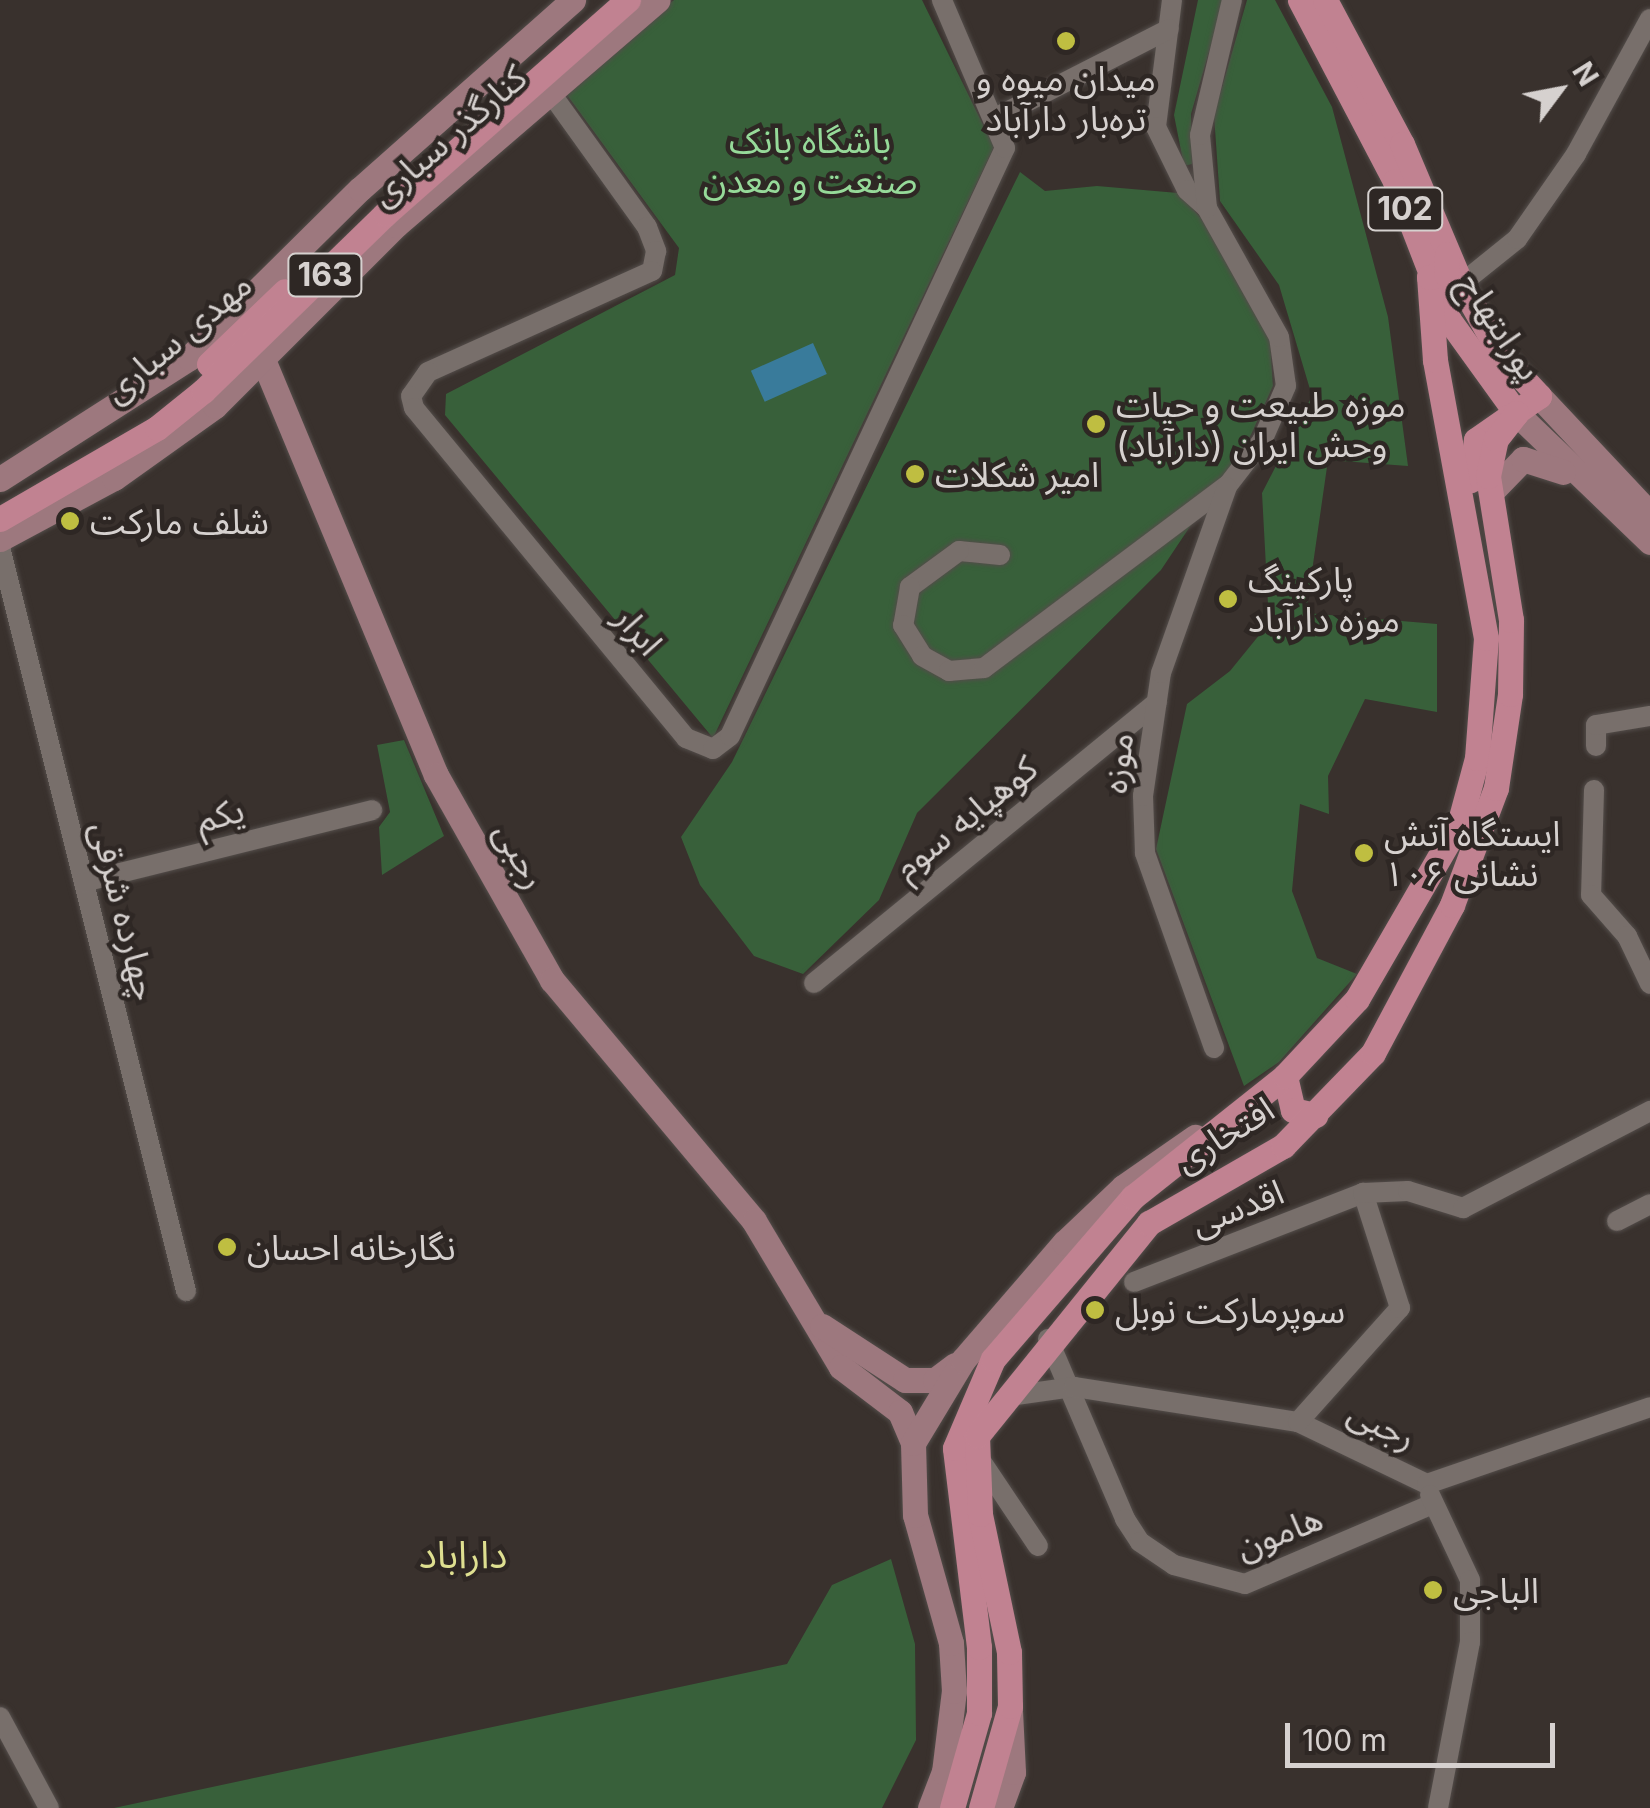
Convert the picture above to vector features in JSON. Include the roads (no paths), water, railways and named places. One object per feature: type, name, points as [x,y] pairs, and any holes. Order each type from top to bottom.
[{"type":"main road","name":"کنارگذر سباری","points":[[0,478],[190,358],[360,189],[573,0]]},
{"type":"main road","name":"مهدی سباری","points":[[0,502],[192,378],[374,202],[602,0]]},
{"type":"main road","name":"163","points":[[0,519],[156,428],[203,392],[385,214],[628,0]]},
{"type":"main road","name":"کنارگذر سباری","points":[[0,539],[166,443],[264,362],[396,225],[658,0]]},
{"type":"main road","name":"پورابتهاج","points":[[1300,0],[1395,181],[1429,277],[1474,362],[1576,479],[1650,542]]},
{"type":"main road","name":"پورابتهاج","points":[[1325,0],[1402,144],[1446,254],[1501,355],[1650,514]]},
{"type":"main road","points":[[1446,254],[1446,274],[1429,277],[1434,360],[1469,526]]},
{"type":"main road","name":"رجبی","points":[[264,362],[436,774],[552,980],[754,1220],[841,1367],[900,1412],[913,1443]]},
{"type":"main road","points":[[1469,526],[1476,440],[1539,396]]},
{"type":"main road","name":"افتخاری","points":[[974,1451],[1002,1399],[1048,1339],[1150,1223],[1284,1146],[1373,1053],[1452,905],[1484,779],[1511,620],[1490,456],[1516,413]]},
{"type":"main road","points":[[1492,492],[1523,459],[1576,479]]},
{"type":"main road","name":"افتخاری","points":[[952,1808],[968,1773],[979,1696],[955,1448],[994,1360],[1086,1244],[1236,1112],[1284,1076],[1357,999],[1429,886],[1484,779],[1486,638],[1469,526]]},
{"type":"main road","points":[[1284,1076],[1293,1110],[1315,1115]]},
{"type":"main road","points":[[930,1808],[944,1772],[954,1690],[951,1643],[915,1515],[913,1443],[964,1360],[1123,1186],[1236,1112]]},
{"type":"main road","name":"رجبی","points":[[817,1322],[905,1380],[935,1380],[964,1360]]},
{"type":"main road","points":[[974,1451],[1009,1652],[1013,1772],[1000,1808]]},
{"type":"main road","points":[[980,1808],[1010,1706]]},
{"type":"street","points":[[942,0],[996,118],[1169,29]]},
{"type":"street","points":[[1000,554],[959,552],[910,586],[903,625],[922,656],[949,671],[984,668],[1228,485],[1262,441],[1286,386],[1279,337],[1207,208],[1186,190],[1156,127],[1172,0]]},
{"type":"street","points":[[1207,208],[1200,135],[1232,0]]},
{"type":"street","points":[[1461,284],[1518,239],[1576,154],[1650,19]]},
{"type":"street","name":"ابرار","points":[[550,92],[647,227],[656,251],[652,271],[428,372],[411,396],[414,408],[698,748],[713,750],[730,736],[1005,148],[996,118]]},
{"type":"street","name":"موزه","points":[[1214,1048],[1146,852],[1143,796],[1158,702],[1228,485]]},
{"type":"street","name":"چهارده شرقی","points":[[0,546],[186,1291]]},
{"type":"street","name":"کوهپایه سوم","points":[[814,983],[1158,702]]},
{"type":"street","points":[[1596,746],[1596,725],[1650,716]]},
{"type":"street","points":[[1594,790],[1590,895],[1626,936],[1650,984]]},
{"type":"street","name":"یکم","points":[[84,882],[372,810]]},
{"type":"street","points":[[1298,1422],[1400,1308],[1363,1193],[1408,1191],[1463,1208],[1650,1111]]},
{"type":"street","name":"اقدسی","points":[[1134,1282],[1363,1193]]},
{"type":"street","points":[[1618,1221],[1650,1204]]},
{"type":"street","name":"هامون","points":[[1048,1339],[1051,1360],[1074,1387],[1103,1476],[1140,1542],[1223,1583],[1245,1584],[1430,1494]]},
{"type":"street","name":"رجبی","points":[[1002,1399],[1026,1388],[1074,1387],[1298,1422],[1430,1494],[1650,1406]]},
{"type":"street","points":[[974,1451],[1038,1546]]},
{"type":"street","points":[[1430,1494],[1470,1580],[1470,1642],[1438,1808]]},
{"type":"street","points":[[0,1717],[49,1808]]},
{"type":"water","points":[[813,343],[827,374],[765,402],[751,371]]},
{"type":"place","name":"میدان میوه و تره‌بار دارآباد","points":[[1066,41]]},
{"type":"place","name":"موزه طبیعت و حیات وحش ایران (دارآباد)","points":[[1096,424]]},
{"type":"place","name":"امیر شکلات","points":[[915,474]]},
{"type":"place","name":"شلف مارکت","points":[[70,521]]},
{"type":"place","name":"پارکینگ موزه دارآباد","points":[[1228,599]]},
{"type":"place","name":"ایستگاه آتش نشانی ۱۰۶","points":[[1364,853]]},
{"type":"place","name":"نگارخانه احسان","points":[[227,1247]]},
{"type":"place","name":"سوپرمارکت نوبل","points":[[1095,1310]]},
{"type":"place","name":"الباجی","points":[[1433,1590]]},
{"type":"district","name":"داراباد","points":[[463,1555]]},
{"type":"park label","name":"باشگاه بانک صنعت و معدن","points":[[810,160]]}]
